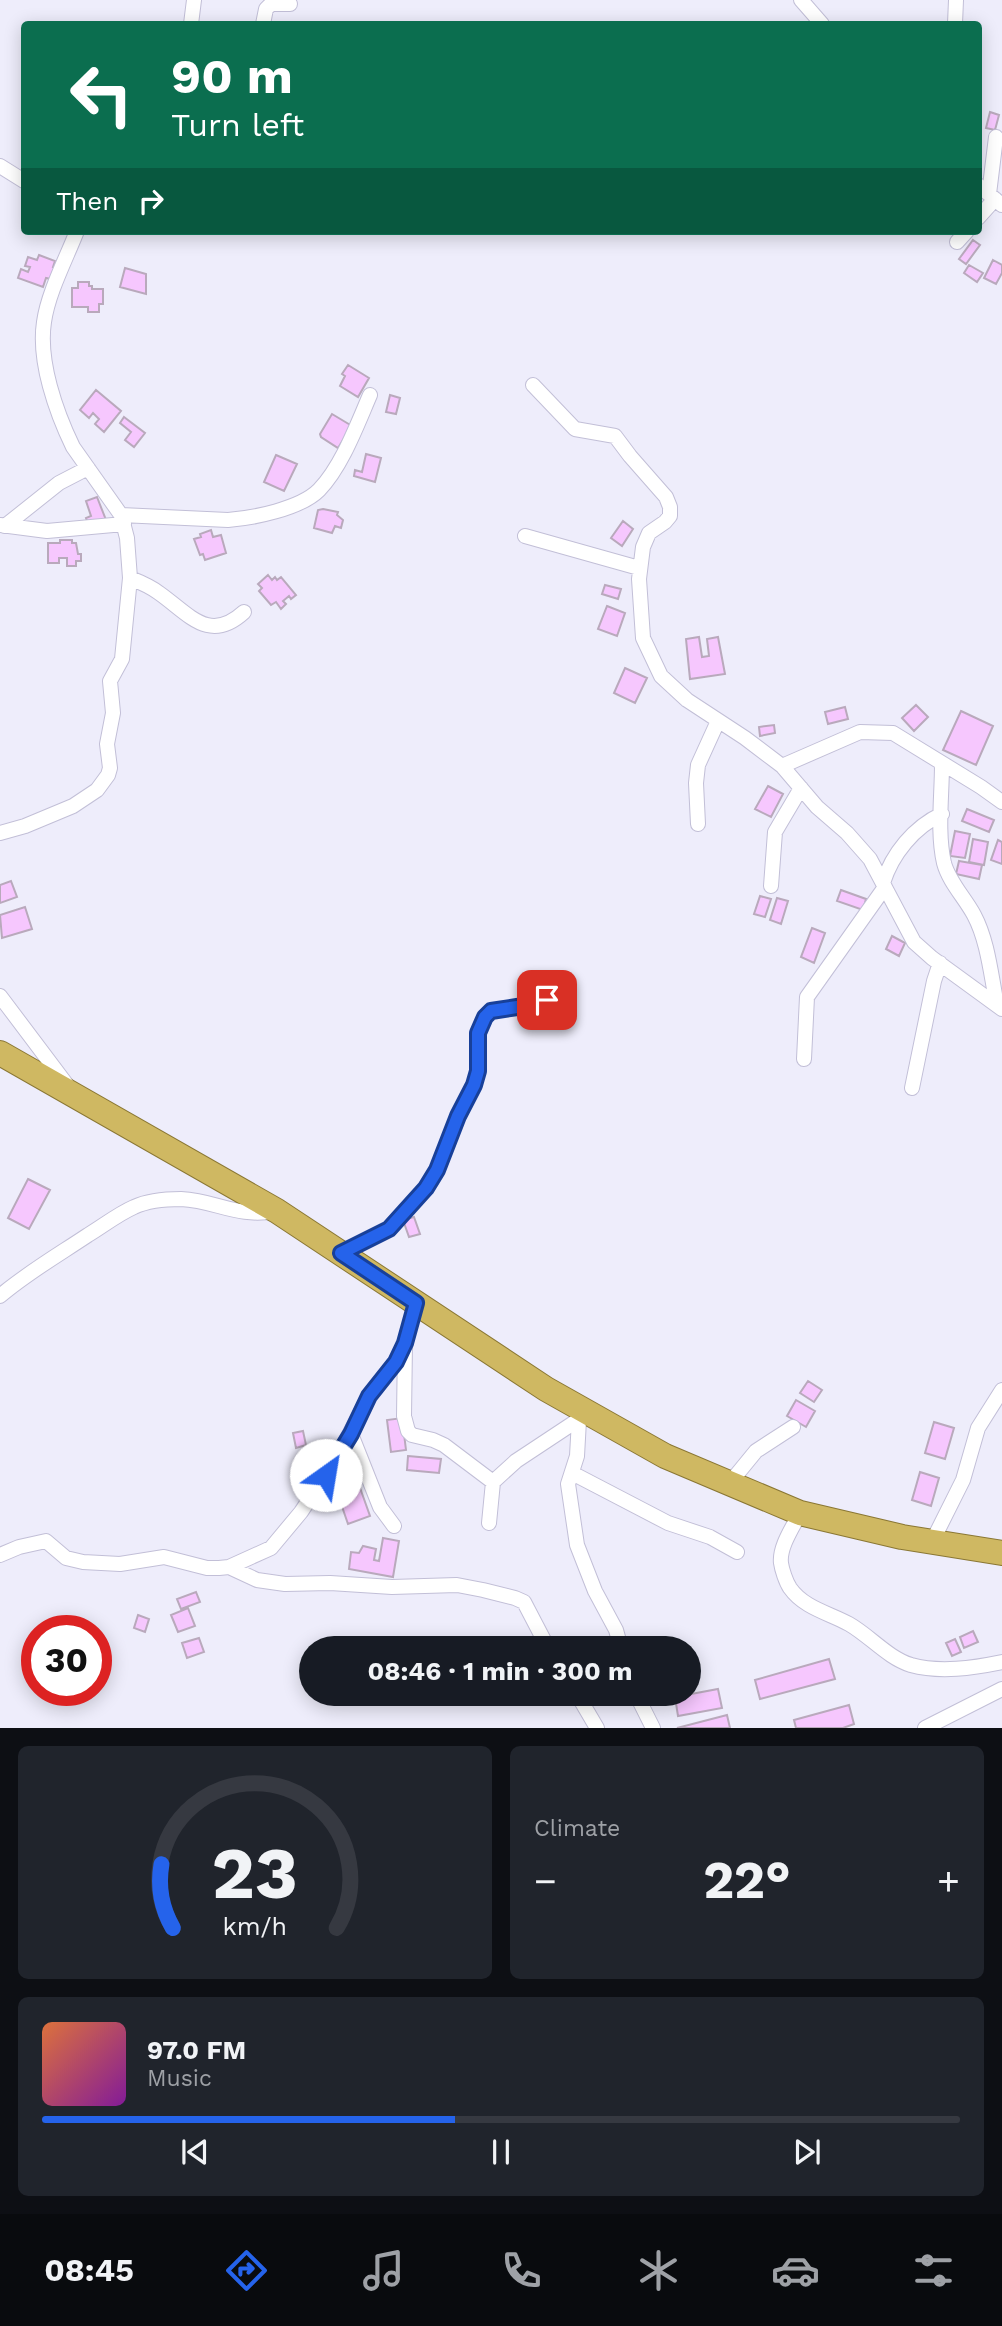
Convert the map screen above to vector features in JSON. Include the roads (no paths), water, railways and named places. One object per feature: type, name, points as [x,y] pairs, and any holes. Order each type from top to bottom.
[{"type":"highway","points":[[0,1053],[277,1211],[546,1389],[583,1417],[665,1456],[800,1513],[849,1526],[1002,1553]]},
{"type":"street","points":[[191,21],[194,0]]},
{"type":"street","points":[[801,0],[819,21]]},
{"type":"street","points":[[955,21],[956,0]]},
{"type":"street","points":[[264,21],[266,9],[271,4],[290,4]]},
{"type":"street","points":[[982,211],[991,196],[996,137]]},
{"type":"street","points":[[0,166],[21,179]]},
{"type":"street","points":[[0,833],[73,806],[97,790],[108,775],[107,744],[113,713],[110,681],[122,659],[130,578],[127,538],[122,519],[73,447],[62,422],[46,370],[42,340],[47,310],[75,235]]},
{"type":"street","points":[[533,385],[575,429],[615,436],[666,498],[670,507],[670,516],[649,533],[639,568],[643,638],[661,676],[675,690],[782,766],[817,807],[847,833],[870,859],[914,942],[1000,1007]]},
{"type":"street","points":[[2,525],[47,531],[122,519],[243,519],[297,504],[319,490],[345,452],[370,395]]},
{"type":"street","points":[[2,525],[59,484],[88,468]]},
{"type":"street","points":[[524,536],[639,568]]},
{"type":"street","points":[[130,578],[146,584],[201,623],[215,627],[225,625],[244,612]]},
{"type":"street","points":[[698,824],[698,765],[718,721]]},
{"type":"street","points":[[782,766],[860,732],[893,733],[1002,802]]},
{"type":"street","points":[[942,764],[944,864],[981,932],[1000,1007]]},
{"type":"street","points":[[771,886],[775,832],[801,788]]},
{"type":"street","points":[[804,1059],[807,997],[884,885],[888,867],[900,850],[927,821],[942,814]]},
{"type":"street","points":[[912,1088],[940,963]]},
{"type":"street","points":[[0,996],[74,1095]]},
{"type":"street","points":[[341,1253],[389,1229],[432,1179],[474,1085],[478,1071],[478,1033],[485,1017],[491,1011],[547,1000]]},
{"type":"street","points":[[0,1296],[18,1281],[133,1207],[155,1200],[183,1199],[212,1203],[244,1213],[277,1211]]},
{"type":"street","points":[[0,1280],[18,1281]]},
{"type":"street","points":[[0,1555],[19,1547],[46,1541],[66,1558],[83,1562],[120,1563],[164,1557],[207,1568],[229,1567],[262,1552],[279,1541],[301,1512],[351,1434],[369,1396],[396,1362],[405,1343],[416,1303]]},
{"type":"street","points":[[405,1343],[404,1416],[408,1431],[412,1435],[444,1446],[493,1482]]},
{"type":"street","points":[[932,1542],[963,1480],[978,1428],[1002,1390]]},
{"type":"street","points":[[583,1417],[577,1456],[568,1485],[577,1545],[595,1591],[618,1636]]},
{"type":"street","points":[[489,1523],[493,1482],[516,1461],[583,1417]]},
{"type":"street","points":[[729,1484],[756,1451],[793,1427]]},
{"type":"street","points":[[351,1434],[380,1507],[394,1526]]},
{"type":"street","points":[[572,1473],[668,1523],[710,1537],[737,1552]]},
{"type":"street","points":[[800,1513],[788,1538],[781,1562],[790,1589],[815,1610],[850,1625],[899,1661],[912,1665],[936,1670],[979,1667],[1002,1662]]},
{"type":"street","points":[[229,1567],[257,1580],[285,1584],[330,1583],[392,1587],[457,1585],[524,1602],[542,1636]]},
{"type":"street","points":[[925,1727],[1002,1689]]},
{"type":"street","points":[[584,1706],[597,1727]]},
{"type":"street","points":[[642,1706],[653,1727]]}]
